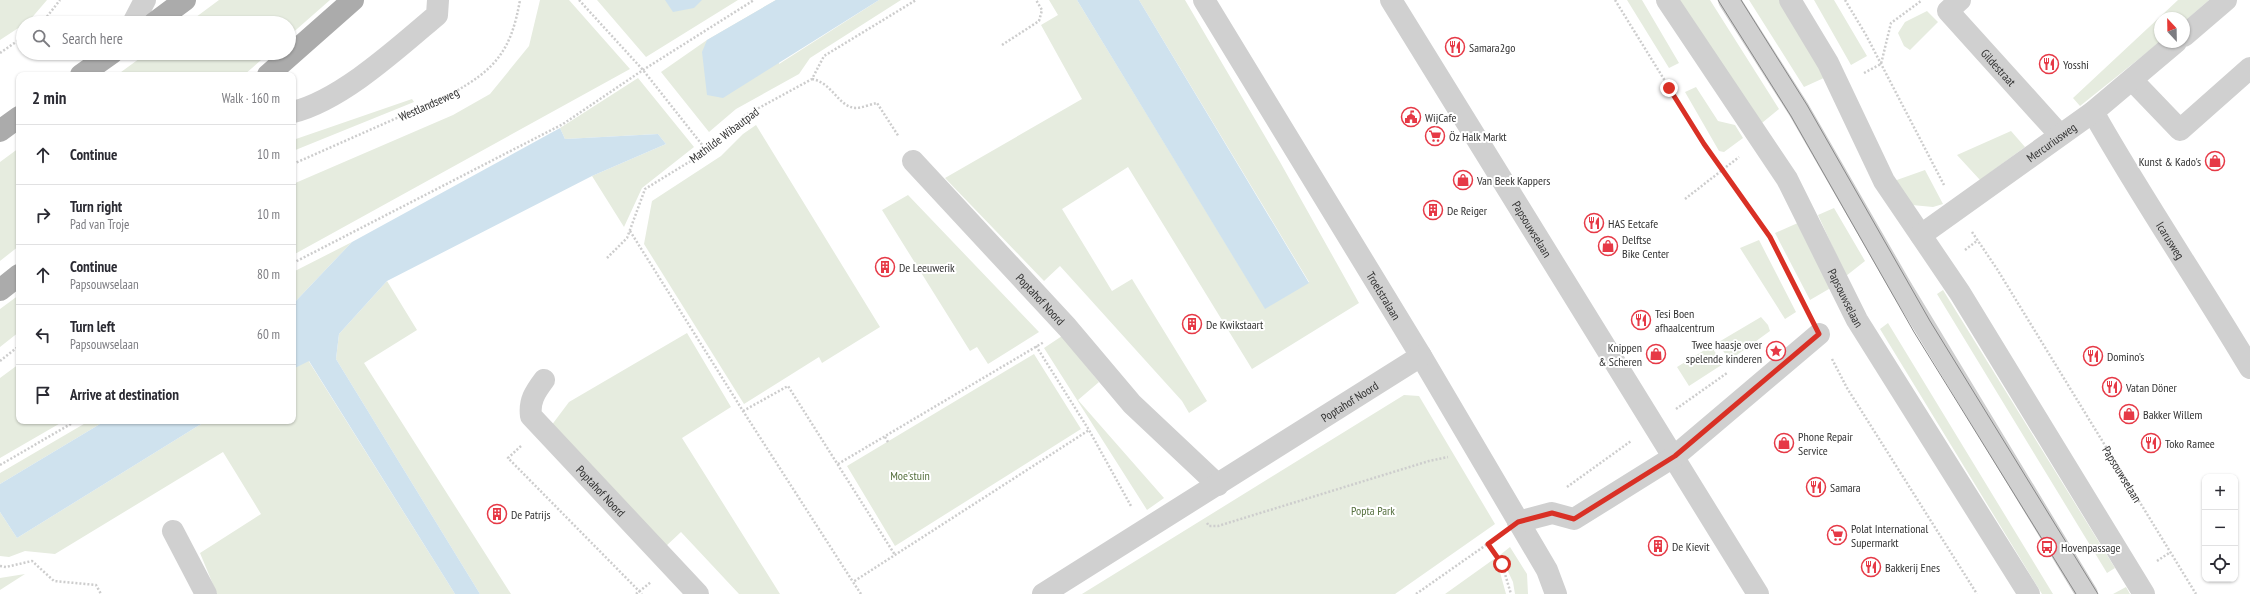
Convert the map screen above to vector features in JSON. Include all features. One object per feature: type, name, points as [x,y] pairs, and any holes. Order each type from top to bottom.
[{"type":"main road","points":[[163,16],[185,0]]},
{"type":"main road","points":[[296,50],[353,0]]},
{"type":"main road","points":[[84,72],[102,60]]},
{"type":"main road","points":[[271,72],[285,60]]},
{"type":"main road","points":[[0,131],[16,119]]},
{"type":"main road","points":[[0,290],[16,277]]},
{"type":"street","points":[[137,16],[145,0]]},
{"type":"street","points":[[296,111],[311,108],[376,66],[437,15],[438,0]]},
{"type":"street","name":"Troelstralaan","points":[[1204,0],[1421,356],[1547,570],[1556,594]]},
{"type":"street","name":"Papsouwselaan","points":[[1392,0],[1675,456],[1758,594]]},
{"type":"street","name":"Papsouwselaan","points":[[1667,0],[1787,179],[1857,320],[2029,594]]},
{"type":"street","points":[[1729,0],[1799,110],[1902,288],[2087,594]]},
{"type":"street","points":[[1790,0],[1828,63],[1884,181],[1897,203],[1921,235],[1960,293],[2144,594]]},
{"type":"street","name":"Gildestraat","points":[[1960,0],[1948,11],[2060,135]]},
{"type":"street","points":[[2190,31],[2226,0]]},
{"type":"street","name":"Mercuriusweg","points":[[1921,235],[1958,211],[2093,112],[2169,48]]},
{"type":"street","points":[[2132,80],[2180,130],[2250,68]]},
{"type":"street","name":"Icarusweg","points":[[2093,112],[2127,170],[2198,281],[2250,368]]},
{"type":"street","name":"Poptahof Noord","points":[[913,161],[1067,327],[1132,404],[1218,485]]},
{"type":"street","points":[[1518,522],[1552,513],[1574,519],[1675,456],[1819,334]]},
{"type":"street","name":"Poptahof Noord","points":[[1043,594],[1421,356]]},
{"type":"street","name":"Poptahof Noord","points":[[544,380],[534,392],[530,406],[532,416],[541,428],[698,594]]},
{"type":"street","points":[[173,531],[206,594]]},
{"type":"path","points":[[47,16],[60,0]]},
{"type":"path","name":"Westlandseweg","points":[[296,163],[451,94],[469,84],[489,69],[506,50],[516,26],[520,0]]},
{"type":"path","points":[[579,0],[643,70],[706,150]]},
{"type":"path","points":[[296,261],[563,124],[643,70],[754,0]]},
{"type":"path","points":[[913,161],[878,103],[856,108],[845,105],[823,81],[812,79],[824,56],[916,0]]},
{"type":"path","points":[[1002,45],[1039,21],[1042,10],[1036,0]]},
{"type":"path","points":[[1615,0],[1704,144],[1770,237],[1847,388],[1977,594]]},
{"type":"path","name":"Papsouwselaan","points":[[1845,0],[1866,35],[1958,211],[1997,269],[2196,594]]},
{"type":"path","points":[[0,53],[16,42]]},
{"type":"path","name":"Mathilde Wibautpad","points":[[607,258],[628,238],[645,189],[706,150],[746,115],[812,79]]},
{"type":"path","points":[[630,230],[742,411],[861,594]]},
{"type":"path","points":[[838,464],[1067,327]]},
{"type":"path","points":[[1036,346],[1089,430],[1144,531]]},
{"type":"path","points":[[0,361],[16,348]]},
{"type":"path","points":[[742,411],[788,386],[895,555]]},
{"type":"path","points":[[0,465],[71,424]]},
{"type":"path","points":[[541,428],[508,458],[642,594]]},
{"type":"path","points":[[853,582],[1089,430]]},
{"type":"path","points":[[885,437],[888,442]]},
{"type":"path","points":[[1193,500],[1209,526],[1218,526],[1429,461],[1477,451]]},
{"type":"path","points":[[1416,594],[1518,522]]},
{"type":"path","points":[[1488,544],[1502,564],[1511,594]]},
{"type":"path","points":[[0,566],[6,567],[32,560],[54,580],[96,585],[101,594]]},
{"type":"green space","points":[[0,0],[47,0],[33,16],[16,16],[16,30],[0,40]]},
{"type":"green space","points":[[219,0],[330,0],[296,30],[296,16],[197,16]]},
{"type":"green space","points":[[540,0],[569,0],[630,69],[296,253],[296,183],[453,115],[490,94],[529,46]]},
{"type":"green space","points":[[597,0],[738,0],[646,57]]},
{"type":"green space","points":[[776,0],[779,64],[879,0],[901,0],[810,58],[799,74],[736,109],[709,132],[661,72],[707,40]]},
{"type":"green space","points":[[1049,0],[1077,0],[1265,308],[1309,282],[1139,0],[1185,0],[1280,162],[1359,303],[1252,369],[1128,167],[1062,209],[1112,291],[1132,279],[1207,401],[1189,413],[1182,401],[1060,266],[1044,281],[945,178],[1082,99],[1041,25],[1058,15]]},
{"type":"green space","points":[[1627,0],[1642,0],[1679,63],[1669,68]]},
{"type":"green space","points":[[1675,0],[1710,0],[1779,109],[1757,127]]},
{"type":"green space","points":[[1749,0],[1781,0],[1826,77],[1804,87]]},
{"type":"green space","points":[[1814,0],[1834,0],[1867,56],[1851,65]]},
{"type":"green space","points":[[2178,0],[2209,0],[2190,17],[2190,12],[2165,12]]},
{"type":"green space","points":[[1927,11],[1938,22],[1910,50],[1904,46],[1898,33],[1905,22]]},
{"type":"green space","points":[[2154,22],[2154,47],[2080,106],[2073,98]]},
{"type":"green space","points":[[137,60],[261,60],[247,72],[121,72]]},
{"type":"green space","points":[[638,78],[694,147],[642,188],[624,227],[592,176],[666,144],[658,134],[565,139],[560,128]]},
{"type":"green space","points":[[1696,87],[1718,121],[1735,125],[1743,138],[1724,152],[1719,151],[1685,92]]},
{"type":"green space","points":[[412,99],[414,102],[296,150],[296,139]]},
{"type":"green space","points":[[756,125],[880,327],[822,363],[819,357],[744,404],[644,244],[652,201],[721,156],[743,134]]},
{"type":"green space","points":[[2011,131],[2025,147],[1980,180],[1957,155]]},
{"type":"green space","points":[[16,150],[16,248],[0,261],[0,162]]},
{"type":"green space","points":[[1925,170],[1943,204],[1933,207],[1912,205],[1894,181]]},
{"type":"green space","points":[[908,195],[1039,332],[988,364],[977,347],[970,351],[882,210]]},
{"type":"green space","points":[[1834,208],[1865,261],[1846,276],[1818,215]]},
{"type":"green space","points":[[1800,222],[1834,286],[1810,300],[1775,233]]},
{"type":"green space","points":[[1759,240],[1796,312],[1785,319],[1740,248]]},
{"type":"green space","points":[[352,242],[296,301],[296,270]]},
{"type":"green space","points":[[387,281],[417,330],[364,363],[511,594],[480,594],[336,359],[339,334]]},
{"type":"green space","points":[[1943,290],[2115,568],[2107,573],[1937,294]]},
{"type":"green space","points":[[16,297],[16,334],[0,347],[0,309]]},
{"type":"green space","points":[[1761,317],[1768,325],[1770,331],[1730,360],[1717,343]]},
{"type":"green space","points":[[1888,323],[2053,594],[2042,594],[1880,329]]},
{"type":"green space","points":[[687,333],[731,407],[682,438],[780,594],[739,594],[681,532],[665,547],[551,426],[569,402]]},
{"type":"green space","points":[[1062,336],[1099,382],[1078,400],[1164,498],[1147,510],[1044,348]]},
{"type":"green space","points":[[1711,346],[1723,364],[1689,386],[1677,367]]},
{"type":"green space","name":"Moe'stuin","points":[[1034,354],[1081,429],[895,546],[847,466]]},
{"type":"green space","points":[[308,360],[455,594],[217,594],[200,553],[261,514],[223,452],[55,554],[25,551],[9,557],[0,556],[0,512],[17,538],[201,424],[296,424],[296,367]]},
{"type":"green space","points":[[16,366],[16,424],[59,424],[0,458],[0,378]]},
{"type":"green space","name":"Popta Park","points":[[1404,395],[1419,396],[1495,524],[1395,594],[1082,594]]},
{"type":"green space","points":[[84,424],[100,424],[0,484],[0,473]]},
{"type":"green space","points":[[1510,547],[1527,574],[1528,594],[1515,594],[1513,582],[1500,555]]},
{"type":"green space","points":[[1494,559],[1498,565],[1506,594],[1445,594]]},
{"type":"green space","points":[[25,574],[0,590],[0,578]]},
{"type":"green space","points":[[2126,587],[2130,594],[2113,594]]},
{"type":"water","points":[[665,0],[702,0],[694,8],[673,12]]},
{"type":"water","points":[[776,0],[879,0],[723,98],[707,95],[702,52],[707,40]]},
{"type":"water","points":[[1077,0],[1139,0],[1309,283],[1265,309]]},
{"type":"water","points":[[560,128],[565,139],[658,134],[666,144],[592,176],[387,281],[339,334],[336,359],[480,594],[455,594],[309,361],[296,368],[296,301],[352,242]]},
{"type":"water","points":[[100,424],[201,424],[17,538],[0,512],[0,484]]},
{"type":"tram line","points":[[1718,0],[1791,116],[1914,332],[2076,594]]},
{"type":"tram line","points":[[1741,0],[1807,105],[1930,321],[2098,594]]},
{"type":"place","name":"Samara2go","points":[[1455,47]]},
{"type":"place","name":"Yosshi","points":[[2049,64]]},
{"type":"place","name":"WijCafe","points":[[1411,117]]},
{"type":"place","name":"Öz Halk Markt","points":[[1435,136]]},
{"type":"place","name":"Kunst & Kado's","points":[[2215,161]]},
{"type":"place","name":"Van Beek Kappers","points":[[1463,180]]},
{"type":"place","name":"De Reiger","points":[[1433,210]]},
{"type":"place","name":"HAS Eetcafe","points":[[1594,223]]},
{"type":"place","name":"Delftse Bike Center","points":[[1608,246]]},
{"type":"place","name":"De Leeuwerik","points":[[885,267]]},
{"type":"place","name":"Tesi Boen afhaalcentrum","points":[[1641,320]]},
{"type":"place","name":"De Kwikstaart","points":[[1192,324]]},
{"type":"place","name":"Twee haasje over spelende kinderen","points":[[1776,351]]},
{"type":"place","name":"Knippen & Scheren","points":[[1656,354]]},
{"type":"place","name":"Domino's","points":[[2093,356]]},
{"type":"place","name":"Vatan Döner","points":[[2112,387]]},
{"type":"place","name":"Bakker Willem","points":[[2129,414]]},
{"type":"place","name":"Phone Repair Service","points":[[1784,443]]},
{"type":"place","name":"Toko Ramee","points":[[2151,443]]},
{"type":"place","name":"Samara","points":[[1816,487]]},
{"type":"place","name":"De Patrijs","points":[[497,514]]},
{"type":"place","name":"Polat International Supermarkt","points":[[1837,535]]},
{"type":"place","name":"De Kievit","points":[[1658,546]]},
{"type":"place","name":"Hovenpassage","points":[[2047,547]]},
{"type":"place","name":"Bakkerij Enes","points":[[1871,567]]},
{"type":"route","points":[[1502,564],[1488,544],[1518,522],[1552,513],[1574,519],[1675,456],[1819,334],[1770,237],[1704,144],[1669,88]]}]
